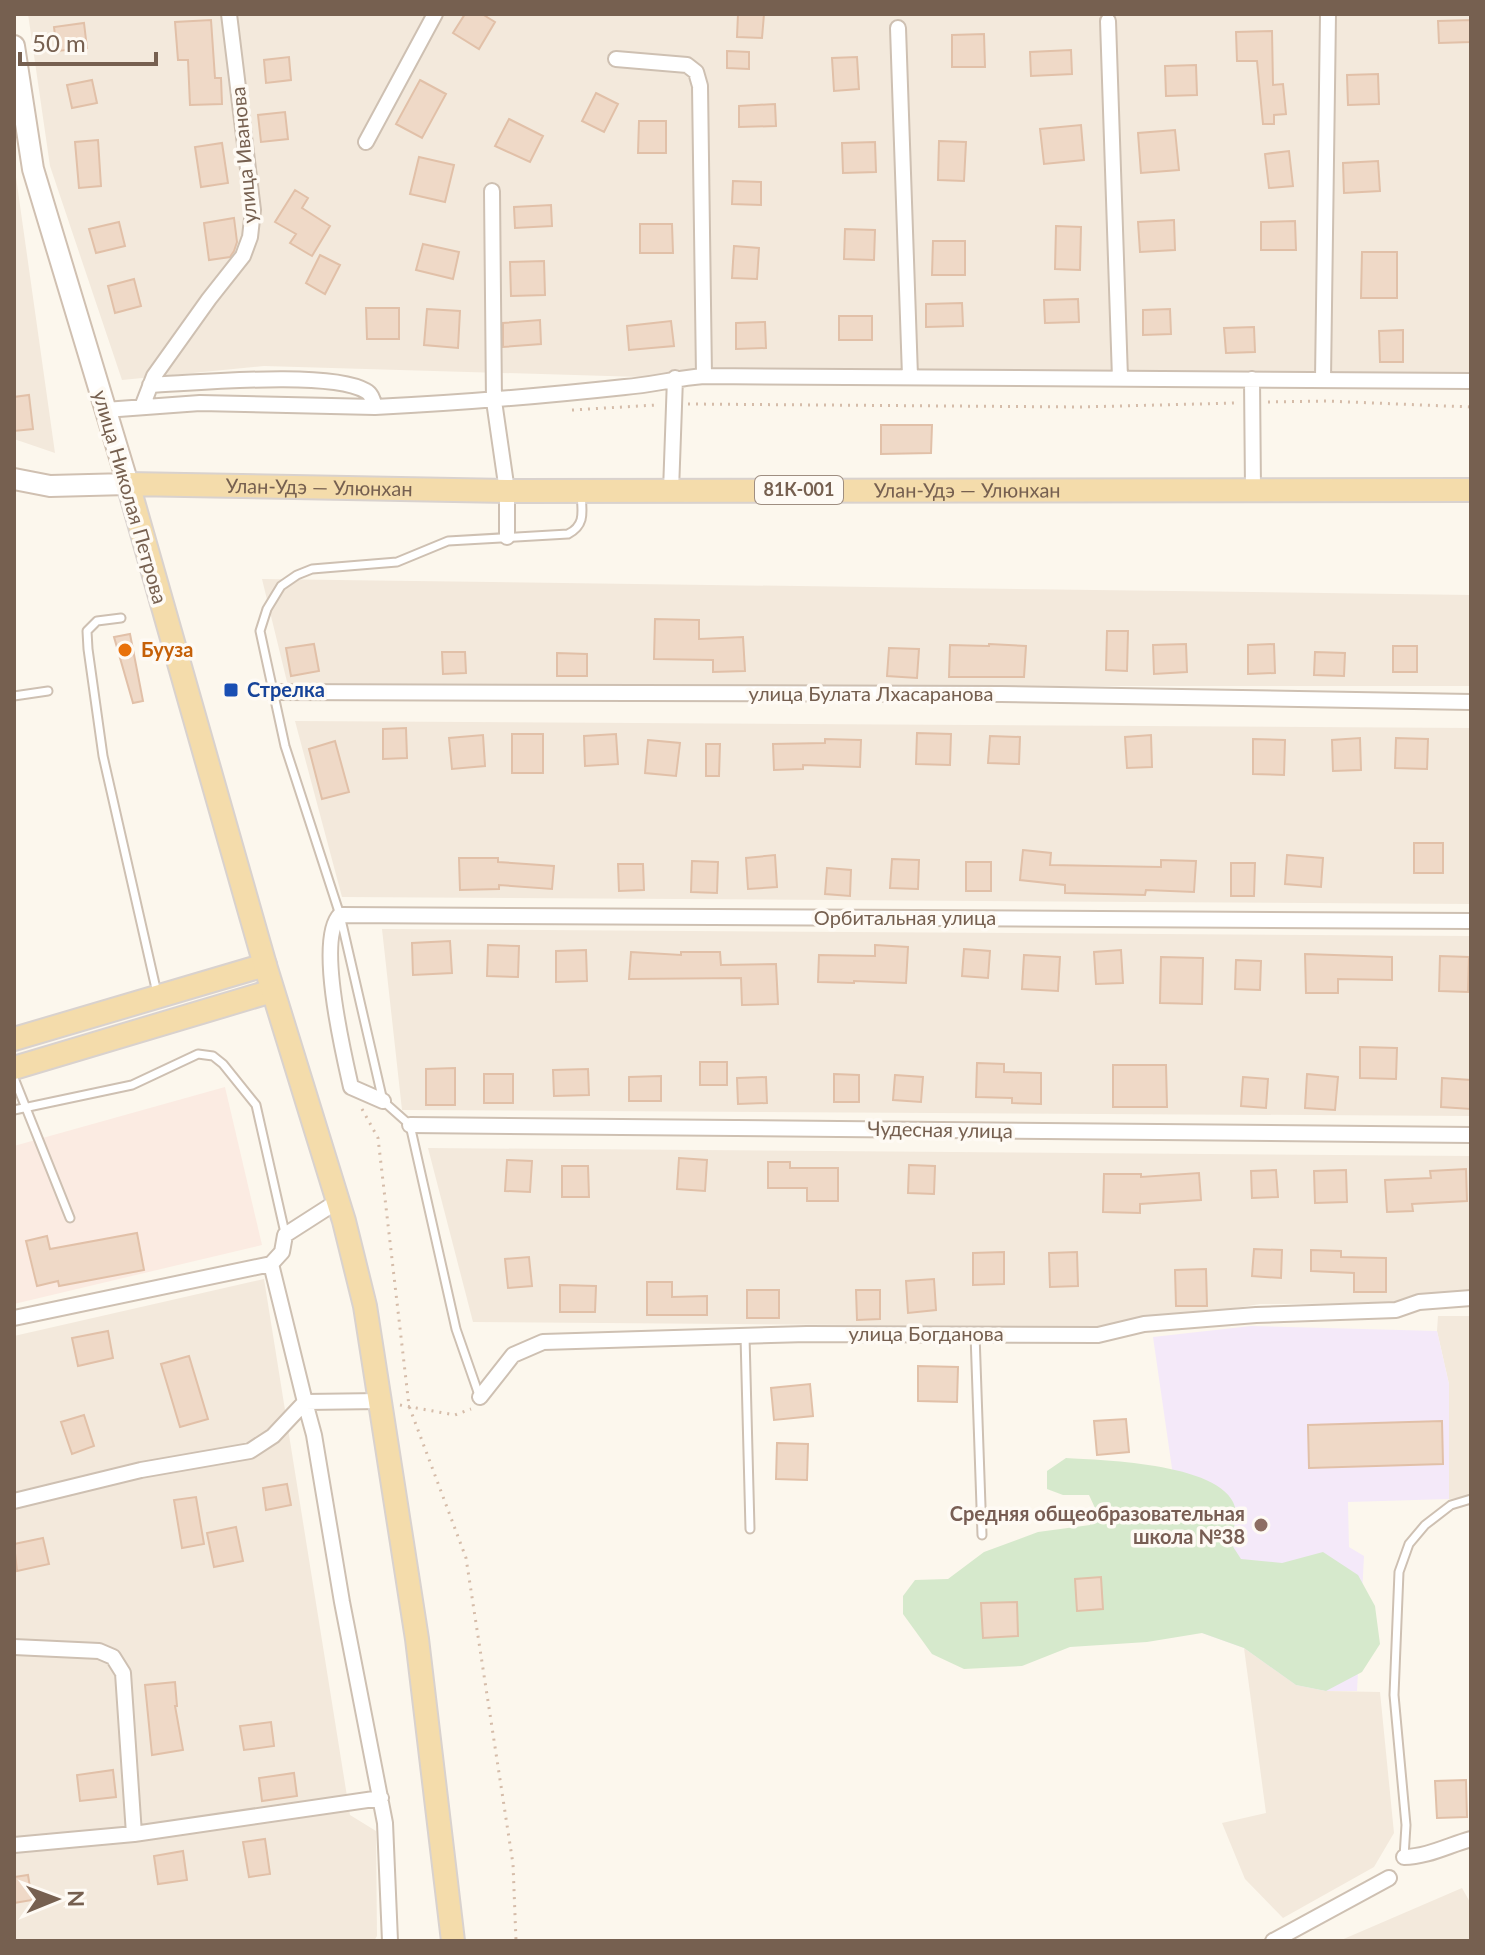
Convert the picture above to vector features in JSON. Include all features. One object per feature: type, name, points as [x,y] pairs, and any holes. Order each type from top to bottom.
[{"type":"main road","name":"улица Николая Петрова","points":[[14,46],[33,169],[128,484],[272,991],[338,1201],[365,1306],[417,1639],[453,1941]]},
{"type":"main road","points":[[14,479],[50,486],[128,484]]},
{"type":"main road","name":"Улан-Удэ — Улюнхан","points":[[128,484],[507,491],[1471,490]]},
{"type":"main road","points":[[14,1039],[265,965]]},
{"type":"main road","points":[[14,1068],[272,991]]},
{"type":"street","name":"улица Иванова","points":[[142,407],[150,385],[209,299],[243,256],[250,237],[252,195],[229,14]]},
{"type":"street","points":[[366,142],[435,14]]},
{"type":"street","points":[[1323,379],[1328,14]]},
{"type":"street","points":[[1108,21],[1120,378]]},
{"type":"street","points":[[898,28],[910,376]]},
{"type":"street","points":[[616,59],[687,65],[696,72],[700,86],[704,376]]},
{"type":"street","points":[[492,191],[494,401],[507,491],[507,537]]},
{"type":"street","points":[[105,410],[200,403],[375,407],[494,401],[704,376],[1471,381]]},
{"type":"street","points":[[671,491],[675,378]]},
{"type":"street","points":[[150,385],[317,379],[367,391],[375,407]]},
{"type":"street","points":[[1252,379],[1253,490]]},
{"type":"street","name":"улица Булата Лхасаранова","points":[[271,692],[985,694],[1471,702]]},
{"type":"street","points":[[340,915],[333,927],[331,980],[351,1087],[383,1101]]},
{"type":"street","name":"Орбитальная улица","points":[[340,915],[1471,921]]},
{"type":"street","name":"Чудесная улица","points":[[410,1125],[1471,1135]]},
{"type":"street","points":[[14,1318],[271,1264],[282,1252],[285,1235],[338,1201]]},
{"type":"street","points":[[271,1264],[314,1435],[342,1602],[381,1798],[385,1823],[390,1941]]},
{"type":"street","name":"улица Богданова","points":[[480,1397],[513,1355],[543,1342],[745,1336],[1098,1335],[1144,1324],[1256,1315],[1396,1310],[1419,1302],[1471,1298]]},
{"type":"street","points":[[14,1501],[141,1470],[250,1451],[273,1436],[305,1402],[381,1401]]},
{"type":"street","points":[[14,1647],[99,1651],[113,1657],[123,1673],[134,1834]]},
{"type":"street","points":[[14,1845],[134,1834],[381,1798]]},
{"type":"street","points":[[1404,1857],[1425,1855],[1471,1839]]},
{"type":"street","points":[[1273,1941],[1389,1878]]},
{"type":"lane","points":[[480,1397],[456,1329],[410,1125],[383,1101],[340,915],[285,746],[260,631],[267,609],[281,586],[297,575],[312,569],[397,562],[448,541],[568,534],[577,530],[583,521],[581,491]]},
{"type":"lane","points":[[121,618],[97,621],[87,631],[88,649],[103,756],[158,997]]},
{"type":"lane","points":[[14,696],[48,691]]},
{"type":"lane","points":[[14,1110],[132,1085],[198,1054],[213,1056],[256,1105],[285,1235]]},
{"type":"lane","points":[[14,1078],[70,1218]]},
{"type":"lane","points":[[975,1334],[982,1535]]},
{"type":"lane","points":[[745,1336],[750,1529]]},
{"type":"lane","points":[[1404,1857],[1406,1825],[1394,1695],[1399,1572],[1409,1544],[1425,1525],[1451,1505],[1471,1499]]},
{"type":"path","points":[[558,411],[674,405],[1081,407],[1326,401],[1471,407]]},
{"type":"path","points":[[351,1087],[378,1138],[409,1406],[466,1558],[513,1864],[516,1941]]},
{"type":"path","points":[[409,1406],[455,1415],[472,1409],[480,1397]]},
{"type":"shaded area","points":[[28,14],[1471,14],[1471,382],[675,378],[264,366],[122,380],[50,166]]},
{"type":"shaded area","points":[[14,163],[55,453],[14,439]]},
{"type":"shaded area","points":[[262,579],[1471,595],[1471,686],[288,686]]},
{"type":"shaded area","points":[[295,721],[1471,728],[1471,904],[342,897]]},
{"type":"shaded area","points":[[382,929],[1471,936],[1471,1116],[402,1110]]},
{"type":"shaded area","points":[[225,1087],[262,1245],[14,1304],[14,1146]]},
{"type":"shaded area","points":[[428,1148],[1471,1156],[1471,1303],[1260,1304],[1115,1327],[473,1322]]},
{"type":"shaded area","points":[[264,1279],[350,1815],[376,1831],[377,1936],[374,1941],[14,1941],[14,1336]]},
{"type":"shaded area","points":[[1438,1316],[1471,1316],[1471,1497],[1449,1499],[1449,1384],[1437,1331]]},
{"type":"shaded area","name":"Средняя общеобразовательная школа №38","points":[[1251,1326],[1437,1331],[1449,1384],[1449,1499],[1348,1502],[1349,1547],[1364,1556],[1357,1691],[1326,1691],[1296,1685],[1244,1648],[1202,1633],[1177,1503],[1153,1337]]},
{"type":"shaded area","points":[[1244,1648],[1297,1685],[1326,1691],[1380,1692],[1394,1833],[1374,1867],[1283,1918],[1245,1879],[1222,1823],[1266,1813]]},
{"type":"shaded area","points":[[1462,1888],[1471,1904],[1471,1941],[1339,1941]]},
{"type":"green space","points":[[1066,1458],[1162,1467],[1212,1483],[1228,1495],[1236,1511],[1230,1542],[1241,1559],[1282,1563],[1323,1552],[1358,1575],[1375,1606],[1380,1644],[1362,1672],[1326,1691],[1296,1685],[1244,1648],[1202,1633],[1147,1642],[1070,1647],[1022,1666],[964,1669],[932,1654],[903,1614],[903,1596],[915,1580],[948,1579],[984,1552],[1038,1532],[1090,1525],[1095,1508],[1089,1495],[1063,1495],[1047,1489],[1047,1471]]},
{"type":"building","points":[[465,14],[482,14],[495,22],[479,49],[453,33]]},
{"type":"building","points":[[738,14],[764,14],[762,38],[737,37]]},
{"type":"building","points":[[211,20],[215,78],[221,78],[222,104],[190,105],[188,60],[178,60],[175,22]]},
{"type":"building","points":[[1471,20],[1471,42],[1439,43],[1438,21]]},
{"type":"building","points":[[84,23],[87,48],[57,51],[54,27]]},
{"type":"building","points":[[1272,31],[1273,85],[1283,84],[1286,114],[1274,115],[1274,124],[1263,124],[1257,61],[1237,61],[1236,32]]},
{"type":"building","points":[[984,34],[985,67],[952,67],[952,35]]},
{"type":"building","points":[[1071,50],[1072,74],[1031,76],[1030,52]]},
{"type":"building","points":[[727,51],[749,52],[749,69],[727,68]]},
{"type":"building","points":[[289,57],[291,80],[266,83],[264,60]]},
{"type":"building","points":[[857,57],[859,89],[834,91],[832,58]]},
{"type":"building","points":[[1196,65],[1197,95],[1166,96],[1165,66]]},
{"type":"building","points":[[1378,74],[1379,104],[1348,105],[1347,75]]},
{"type":"building","points":[[92,80],[97,103],[72,108],[67,85]]},
{"type":"building","points":[[420,80],[446,94],[422,138],[396,124]]},
{"type":"building","points":[[596,93],[618,104],[604,132],[582,121]]},
{"type":"building","points":[[775,104],[776,126],[739,127],[739,106]]},
{"type":"building","points":[[285,112],[288,139],[261,142],[258,115]]},
{"type":"building","points":[[509,119],[543,136],[530,162],[495,146]]},
{"type":"building","points":[[639,121],[666,121],[666,153],[638,153]]},
{"type":"building","points":[[1081,125],[1084,160],[1044,164],[1040,129]]},
{"type":"building","points":[[1175,130],[1179,170],[1141,173],[1138,133]]},
{"type":"building","points":[[98,140],[101,186],[79,188],[75,142]]},
{"type":"building","points":[[939,141],[966,142],[964,181],[938,180]]},
{"type":"building","points":[[875,142],[876,172],[843,173],[842,143]]},
{"type":"building","points":[[222,143],[228,183],[201,187],[195,147]]},
{"type":"building","points":[[1289,151],[1293,186],[1269,188],[1265,154]]},
{"type":"building","points":[[419,157],[454,165],[445,202],[410,194]]},
{"type":"building","points":[[1378,161],[1380,191],[1344,193],[1343,163]]},
{"type":"building","points":[[733,181],[761,182],[761,205],[732,204]]},
{"type":"building","points":[[295,190],[308,198],[302,208],[330,226],[312,256],[290,243],[296,234],[275,222]]},
{"type":"building","points":[[551,205],[552,226],[515,228],[514,207]]},
{"type":"building","points":[[234,218],[237,242],[234,251],[230,257],[209,260],[204,223]]},
{"type":"building","points":[[1174,220],[1175,250],[1140,252],[1138,222]]},
{"type":"building","points":[[1295,221],[1296,250],[1261,250],[1261,222]]},
{"type":"building","points":[[119,222],[125,246],[96,253],[89,229]]},
{"type":"building","points":[[640,224],[672,224],[673,253],[640,253]]},
{"type":"building","points":[[1056,226],[1081,227],[1080,270],[1055,269]]},
{"type":"building","points":[[845,229],[875,230],[874,260],[844,259]]},
{"type":"building","points":[[933,241],[965,241],[965,275],[932,275]]},
{"type":"building","points":[[423,244],[459,252],[453,279],[416,270]]},
{"type":"building","points":[[734,246],[759,248],[757,279],[732,278]]},
{"type":"building","points":[[1362,252],[1397,252],[1397,298],[1361,298]]},
{"type":"building","points":[[320,255],[340,265],[325,294],[306,283]]},
{"type":"building","points":[[544,261],[545,295],[511,296],[510,262]]},
{"type":"building","points":[[134,279],[141,306],[115,313],[108,286]]},
{"type":"building","points":[[1078,299],[1079,322],[1045,323],[1044,300]]},
{"type":"building","points":[[962,303],[963,326],[926,327],[926,304]]},
{"type":"building","points":[[366,308],[399,308],[399,339],[367,339]]},
{"type":"building","points":[[427,309],[460,311],[458,348],[424,345]]},
{"type":"building","points":[[1170,309],[1171,334],[1143,335],[1143,310]]},
{"type":"building","points":[[839,316],[872,316],[872,340],[839,340]]},
{"type":"building","points":[[540,320],[541,344],[503,347],[503,323]]},
{"type":"building","points":[[671,321],[674,346],[629,350],[627,326]]},
{"type":"building","points":[[765,322],[766,348],[736,349],[736,323]]},
{"type":"building","points":[[1254,327],[1255,352],[1226,353],[1224,328]]},
{"type":"building","points":[[1403,330],[1403,362],[1380,362],[1379,331]]},
{"type":"building","points":[[29,395],[33,429],[14,431],[14,397]]},
{"type":"building","points":[[881,425],[932,425],[931,453],[881,454]]},
{"type":"building","points":[[655,619],[699,620],[699,639],[743,637],[745,671],[713,672],[713,660],[654,659]]},
{"type":"building","points":[[1107,631],[1128,631],[1127,671],[1106,670]]},
{"type":"building","points":[[130,634],[143,701],[133,703],[114,637]]},
{"type":"building","points":[[314,644],[319,671],[291,676],[286,648]]},
{"type":"building","points":[[1186,644],[1187,672],[1154,674],[1153,645]]},
{"type":"building","points":[[1274,644],[1275,673],[1248,674],[1248,645]]},
{"type":"building","points":[[950,645],[1026,646],[1024,677],[949,677]]},
{"type":"building","points":[[1393,646],[1417,646],[1417,672],[1393,672]]},
{"type":"building","points":[[889,648],[919,649],[917,678],[887,676]]},
{"type":"building","points":[[442,652],[465,652],[466,673],[443,674]]},
{"type":"building","points":[[1315,652],[1345,653],[1344,676],[1314,675]]},
{"type":"building","points":[[557,653],[587,654],[587,676],[557,676]]},
{"type":"building","points":[[406,728],[407,758],[383,759],[383,729]]},
{"type":"building","points":[[917,733],[951,734],[950,765],[916,764]]},
{"type":"building","points":[[512,734],[543,734],[543,773],[512,773]]},
{"type":"building","points":[[616,734],[618,764],[585,766],[584,736]]},
{"type":"building","points":[[483,735],[485,766],[452,769],[449,738]]},
{"type":"building","points":[[1151,735],[1152,767],[1127,768],[1125,737]]},
{"type":"building","points":[[990,736],[1020,737],[1019,764],[988,763]]},
{"type":"building","points":[[1360,738],[1361,770],[1333,771],[1332,740]]},
{"type":"building","points":[[1396,738],[1428,739],[1427,769],[1395,768]]},
{"type":"building","points":[[825,739],[861,740],[860,767],[803,765],[803,769],[774,770],[773,744],[825,743]]},
{"type":"building","points":[[1253,739],[1285,740],[1284,775],[1253,774]]},
{"type":"building","points":[[648,740],[680,743],[676,776],[645,773]]},
{"type":"building","points":[[335,741],[349,792],[322,799],[309,749]]},
{"type":"building","points":[[706,744],[720,744],[719,776],[706,776]]},
{"type":"building","points":[[1414,843],[1443,843],[1443,873],[1414,873]]},
{"type":"building","points":[[1023,850],[1051,853],[1050,865],[1161,867],[1161,860],[1196,861],[1194,892],[1146,890],[1145,895],[1065,893],[1065,885],[1020,880]]},
{"type":"building","points":[[775,855],[777,887],[748,889],[746,858]]},
{"type":"building","points":[[1287,855],[1323,858],[1321,887],[1285,884]]},
{"type":"building","points":[[459,858],[498,858],[498,862],[554,866],[552,889],[499,885],[499,889],[460,890]]},
{"type":"building","points":[[892,859],[919,860],[918,889],[890,888]]},
{"type":"building","points":[[692,861],[718,862],[717,893],[691,892]]},
{"type":"building","points":[[966,862],[991,862],[991,891],[966,891]]},
{"type":"building","points":[[1231,863],[1255,863],[1254,896],[1231,896]]},
{"type":"building","points":[[618,864],[643,864],[644,890],[619,891]]},
{"type":"building","points":[[827,868],[851,870],[850,896],[825,894]]},
{"type":"building","points":[[450,941],[452,973],[413,975],[412,943]]},
{"type":"building","points":[[488,945],[519,946],[518,977],[487,976]]},
{"type":"building","points":[[875,945],[908,947],[906,983],[818,982],[819,955],[875,956]]},
{"type":"building","points":[[964,949],[990,951],[988,978],[962,976]]},
{"type":"building","points":[[586,950],[587,981],[556,982],[556,951]]},
{"type":"building","points":[[1121,950],[1123,983],[1096,984],[1094,952]]},
{"type":"building","points":[[631,952],[681,955],[681,952],[720,952],[721,965],[776,964],[778,1004],[742,1005],[741,978],[629,979]]},
{"type":"building","points":[[1305,954],[1392,957],[1392,980],[1338,979],[1338,993],[1306,993]]},
{"type":"building","points":[[1024,955],[1060,957],[1058,991],[1022,989]]},
{"type":"building","points":[[1440,956],[1469,957],[1468,992],[1439,991]]},
{"type":"building","points":[[1161,957],[1203,958],[1202,1004],[1160,1003]]},
{"type":"building","points":[[1236,960],[1261,961],[1260,990],[1235,989]]},
{"type":"building","points":[[1360,1047],[1397,1048],[1396,1079],[1360,1078]]},
{"type":"building","points":[[700,1062],[727,1062],[727,1085],[700,1085]]},
{"type":"building","points":[[977,1063],[1004,1064],[1004,1072],[1041,1073],[1041,1104],[1012,1103],[1012,1098],[976,1097]]},
{"type":"building","points":[[1113,1065],[1166,1065],[1167,1107],[1113,1107]]},
{"type":"building","points":[[455,1068],[455,1105],[426,1105],[426,1069]]},
{"type":"building","points":[[588,1069],[589,1095],[554,1096],[553,1070]]},
{"type":"building","points":[[484,1074],[513,1074],[513,1103],[484,1103]]},
{"type":"building","points":[[834,1074],[859,1075],[859,1102],[834,1102]]},
{"type":"building","points":[[1307,1074],[1338,1077],[1335,1110],[1305,1108]]},
{"type":"building","points":[[895,1075],[923,1077],[921,1102],[893,1100]]},
{"type":"building","points":[[661,1076],[661,1101],[629,1101],[629,1077]]},
{"type":"building","points":[[766,1077],[767,1103],[738,1104],[737,1078]]},
{"type":"building","points":[[1243,1077],[1268,1079],[1266,1108],[1241,1106]]},
{"type":"building","points":[[1442,1078],[1471,1080],[1471,1109],[1441,1107]]},
{"type":"building","points":[[679,1158],[707,1160],[705,1191],[677,1189]]},
{"type":"building","points":[[507,1160],[532,1161],[530,1192],[505,1191]]},
{"type":"building","points":[[768,1162],[790,1162],[790,1168],[838,1168],[838,1201],[807,1201],[807,1188],[768,1188]]},
{"type":"building","points":[[909,1165],[935,1166],[934,1194],[908,1193]]},
{"type":"building","points":[[562,1166],[588,1166],[589,1197],[562,1197]]},
{"type":"building","points":[[1466,1169],[1467,1201],[1412,1204],[1413,1211],[1387,1212],[1385,1180],[1431,1178],[1430,1171]]},
{"type":"building","points":[[1276,1170],[1278,1197],[1252,1198],[1251,1171]]},
{"type":"building","points":[[1346,1170],[1347,1202],[1315,1203],[1314,1171]]},
{"type":"building","points":[[1199,1173],[1201,1200],[1140,1204],[1140,1213],[1103,1212],[1104,1174],[1141,1174],[1141,1177]]},
{"type":"building","points":[[137,1233],[144,1270],[59,1286],[58,1281],[37,1286],[26,1241],[47,1236],[50,1249]]},
{"type":"building","points":[[1254,1249],[1282,1250],[1281,1278],[1252,1276]]},
{"type":"building","points":[[1311,1250],[1341,1251],[1341,1257],[1386,1258],[1386,1292],[1354,1292],[1354,1273],[1311,1271]]},
{"type":"building","points":[[1004,1252],[1004,1284],[973,1285],[973,1253]]},
{"type":"building","points":[[1077,1252],[1078,1286],[1050,1287],[1049,1253]]},
{"type":"building","points":[[529,1257],[532,1286],[508,1288],[505,1259]]},
{"type":"building","points":[[1206,1269],[1207,1306],[1176,1306],[1175,1270]]},
{"type":"building","points":[[934,1279],[936,1310],[908,1313],[906,1281]]},
{"type":"building","points":[[647,1282],[672,1282],[672,1297],[707,1296],[707,1315],[647,1315]]},
{"type":"building","points":[[560,1285],[596,1286],[595,1312],[560,1312]]},
{"type":"building","points":[[747,1290],[779,1290],[779,1318],[747,1318]]},
{"type":"building","points":[[856,1290],[880,1290],[880,1319],[857,1320]]},
{"type":"building","points":[[108,1331],[113,1358],[78,1366],[72,1338]]},
{"type":"building","points":[[189,1356],[208,1419],[180,1427],[161,1364]]},
{"type":"building","points":[[918,1366],[958,1367],[957,1402],[918,1401]]},
{"type":"building","points":[[810,1384],[813,1416],[774,1420],[771,1388]]},
{"type":"building","points":[[84,1415],[94,1446],[72,1454],[61,1422]]},
{"type":"building","points":[[1126,1419],[1129,1452],[1097,1455],[1094,1421]]},
{"type":"building","points":[[1442,1421],[1443,1464],[1309,1468],[1308,1425]]},
{"type":"building","points":[[777,1443],[808,1444],[807,1480],[776,1479]]},
{"type":"building","points":[[287,1484],[291,1505],[266,1510],[263,1488]]},
{"type":"building","points":[[196,1497],[204,1544],[182,1548],[174,1500]]},
{"type":"building","points":[[236,1527],[243,1561],[214,1567],[207,1533]]},
{"type":"building","points":[[43,1538],[49,1564],[17,1571],[14,1544]]},
{"type":"building","points":[[1101,1577],[1103,1609],[1077,1611],[1075,1579]]},
{"type":"building","points":[[1017,1602],[1018,1636],[983,1638],[981,1603]]},
{"type":"building","points":[[175,1682],[175,1706],[183,1750],[152,1755],[145,1685]]},
{"type":"building","points":[[271,1722],[274,1746],[244,1750],[240,1726]]},
{"type":"building","points":[[113,1770],[116,1797],[80,1801],[77,1775]]},
{"type":"building","points":[[294,1773],[297,1796],[262,1801],[259,1778]]},
{"type":"building","points":[[1466,1780],[1467,1817],[1437,1818],[1435,1781]]},
{"type":"building","points":[[265,1839],[270,1874],[249,1877],[243,1842]]},
{"type":"building","points":[[183,1851],[187,1880],[158,1884],[154,1856]]},
{"type":"building","points":[[28,1875],[32,1900],[14,1903],[14,1877]]},
{"type":"place","name":"Бууза","points":[[125,650]]},
{"type":"place","name":"Стрелка","points":[[231,690]]},
{"type":"place","name":"Средняя общеобразовательная школа №38","points":[[1261,1525]]}]
